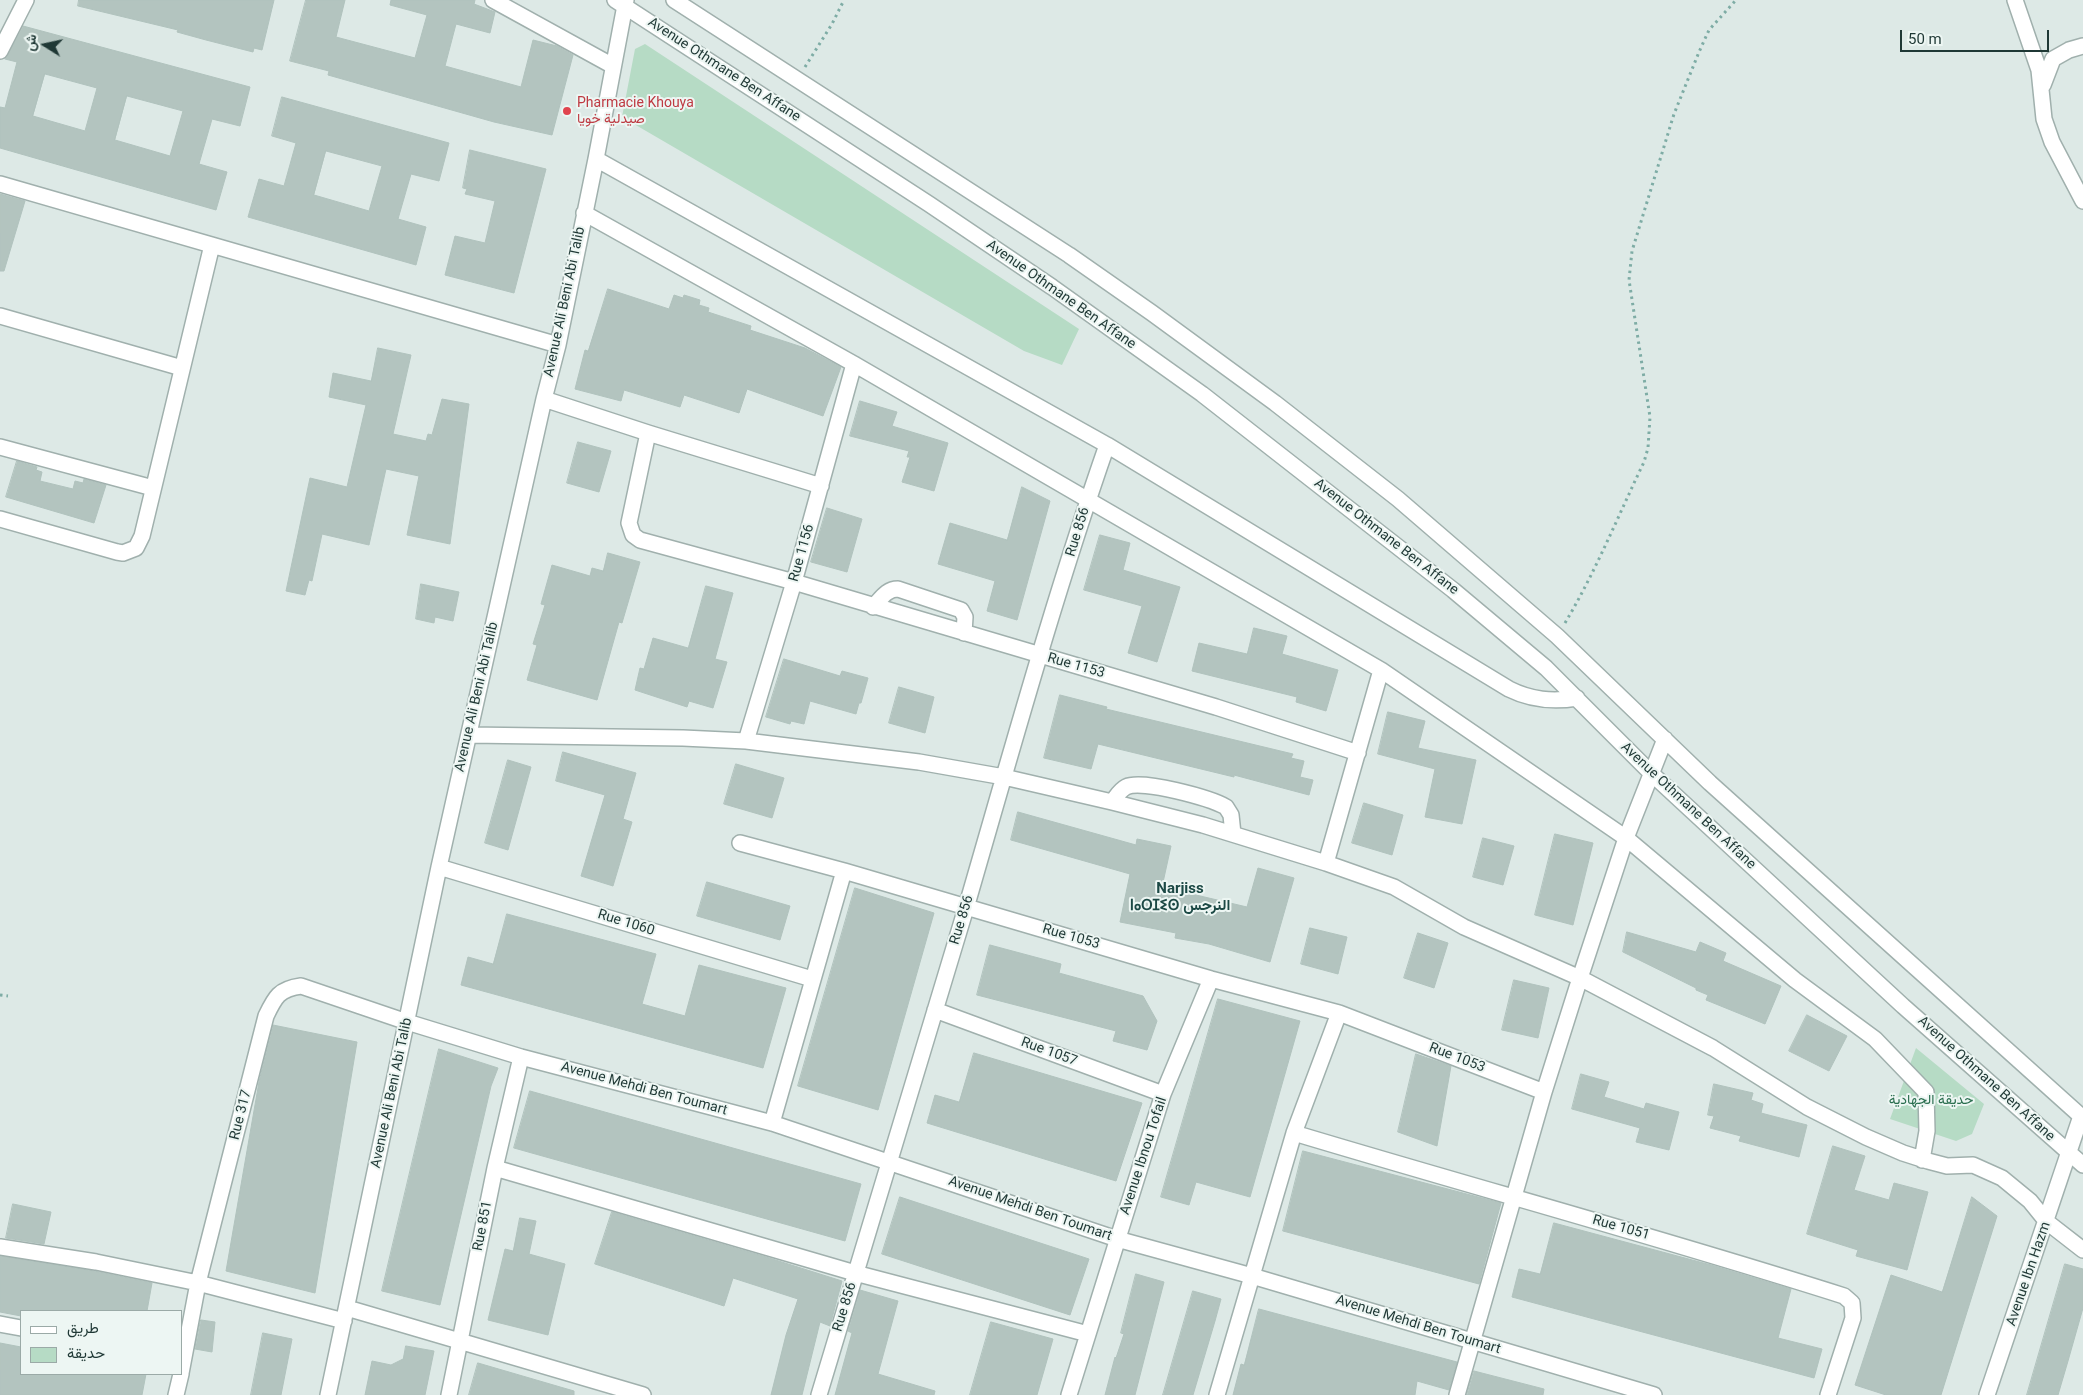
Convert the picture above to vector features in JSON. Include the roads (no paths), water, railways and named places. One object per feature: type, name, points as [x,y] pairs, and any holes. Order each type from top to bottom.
[{"type":"street","points":[[0,51],[26,0]]},
{"type":"street","points":[[493,0],[613,66]]},
{"type":"street","points":[[674,0],[1069,255],[1160,318],[1275,403],[1398,499],[1557,636],[1717,790],[2082,1117]]},
{"type":"street","points":[[2015,0],[2039,70],[2044,119],[2052,142],[2083,201]]},
{"type":"street","name":"Avenue Ali Beni Abi Talib","points":[[328,1395],[439,867],[544,399],[558,345],[596,159],[613,66],[622,2]]},
{"type":"street","name":"Avenue Othmane Ben Affane","points":[[622,2],[1052,287],[1202,394],[1453,590],[1546,668],[1652,774],[1904,1006],[2083,1165]]},
{"type":"street","points":[[2041,91],[2052,59],[2069,50],[2083,46]]},
{"type":"street","points":[[596,159],[1107,445],[1508,688],[1535,699],[1549,701],[1577,698]]},
{"type":"street","points":[[0,184],[558,345]]},
{"type":"street","points":[[584,214],[854,364],[1381,670],[1626,838],[1788,974],[1875,1039],[1926,1092],[1927,1131],[1922,1160]]},
{"type":"street","points":[[0,519],[123,553],[136,548],[140,542],[212,245]]},
{"type":"street","points":[[0,316],[182,368]]},
{"type":"street","name":"Rue 1156","points":[[746,741],[794,582],[854,364]]},
{"type":"street","points":[[544,399],[821,486]]},
{"type":"street","name":"Rue 1153","points":[[648,433],[629,523],[633,535],[640,540],[794,582],[873,607],[1216,707],[1358,753]]},
{"type":"street","name":"Rue 856","points":[[819,1395],[1040,656],[1088,499],[1107,445]]},
{"type":"street","points":[[0,447],[153,488]]},
{"type":"street","points":[[873,607],[886,592],[898,589],[961,610],[966,617],[964,633]]},
{"type":"street","points":[[1326,863],[1381,670]]},
{"type":"street","points":[[469,735],[683,738],[746,741],[864,755],[1004,777],[1112,802],[1233,834],[1326,863],[1394,887],[1464,927],[1580,978],[1713,1048],[1807,1107],[1866,1137],[1922,1160],[1947,1166],[1973,1165],[2002,1178],[2030,1201],[2047,1222],[2083,1250]]},
{"type":"street","points":[[1457,1395],[1544,1092],[1580,978],[1626,838],[1665,739]]},
{"type":"street","points":[[1112,802],[1120,791],[1127,786],[1138,784],[1156,786],[1226,807],[1231,815],[1233,834]]},
{"type":"street","name":"Rue 1053","points":[[740,843],[844,871],[1211,979],[1339,1014],[1544,1092]]},
{"type":"street","name":"Rue 1060","points":[[439,867],[812,979]]},
{"type":"street","points":[[772,1123],[844,871]]},
{"type":"street","name":"Avenue Ibnou Tofail","points":[[1069,1395],[1163,1094],[1211,979]]},
{"type":"street","name":"Rue 317","points":[[182,1366],[198,1283],[266,1016],[276,997],[280,992],[289,987],[301,986],[407,1022]]},
{"type":"street","name":"Rue 1057","points":[[935,1010],[1163,1094]]},
{"type":"street","points":[[1217,1395],[1294,1134],[1339,1014]]},
{"type":"street","name":"Avenue Mehdi Ben Toumart","points":[[407,1022],[522,1057],[772,1123],[1117,1239],[1252,1276],[1654,1395]]},
{"type":"street","name":"Rue 851","points":[[449,1395],[495,1168],[522,1057]]},
{"type":"street","name":"Avenue Ibn Hazm","points":[[1987,1395],[2082,1117]]},
{"type":"street","name":"Rue 1051","points":[[1294,1134],[1514,1199],[1646,1235],[1850,1300],[1854,1310],[1853,1318],[1828,1395]]},
{"type":"street","points":[[495,1168],[855,1273],[1088,1334]]},
{"type":"street","points":[[0,1247],[96,1262],[460,1340],[643,1395]]},
{"type":"street","points":[[0,1324],[20,1328]]},
{"type":"street","name":"Rue 317","points":[[176,1395],[180,1375]]},
{"type":"place","name":"Pharmacie Khouya صيدلية خويا","points":[[567,111]]},
{"type":"district","name":"Narjiss ⵏⴰⵔⵊⵉⵙ النرجس","points":[[1180,898]]},
{"type":"park label","name":"حديقة الجهادية","points":[[1931,1100]]}]
